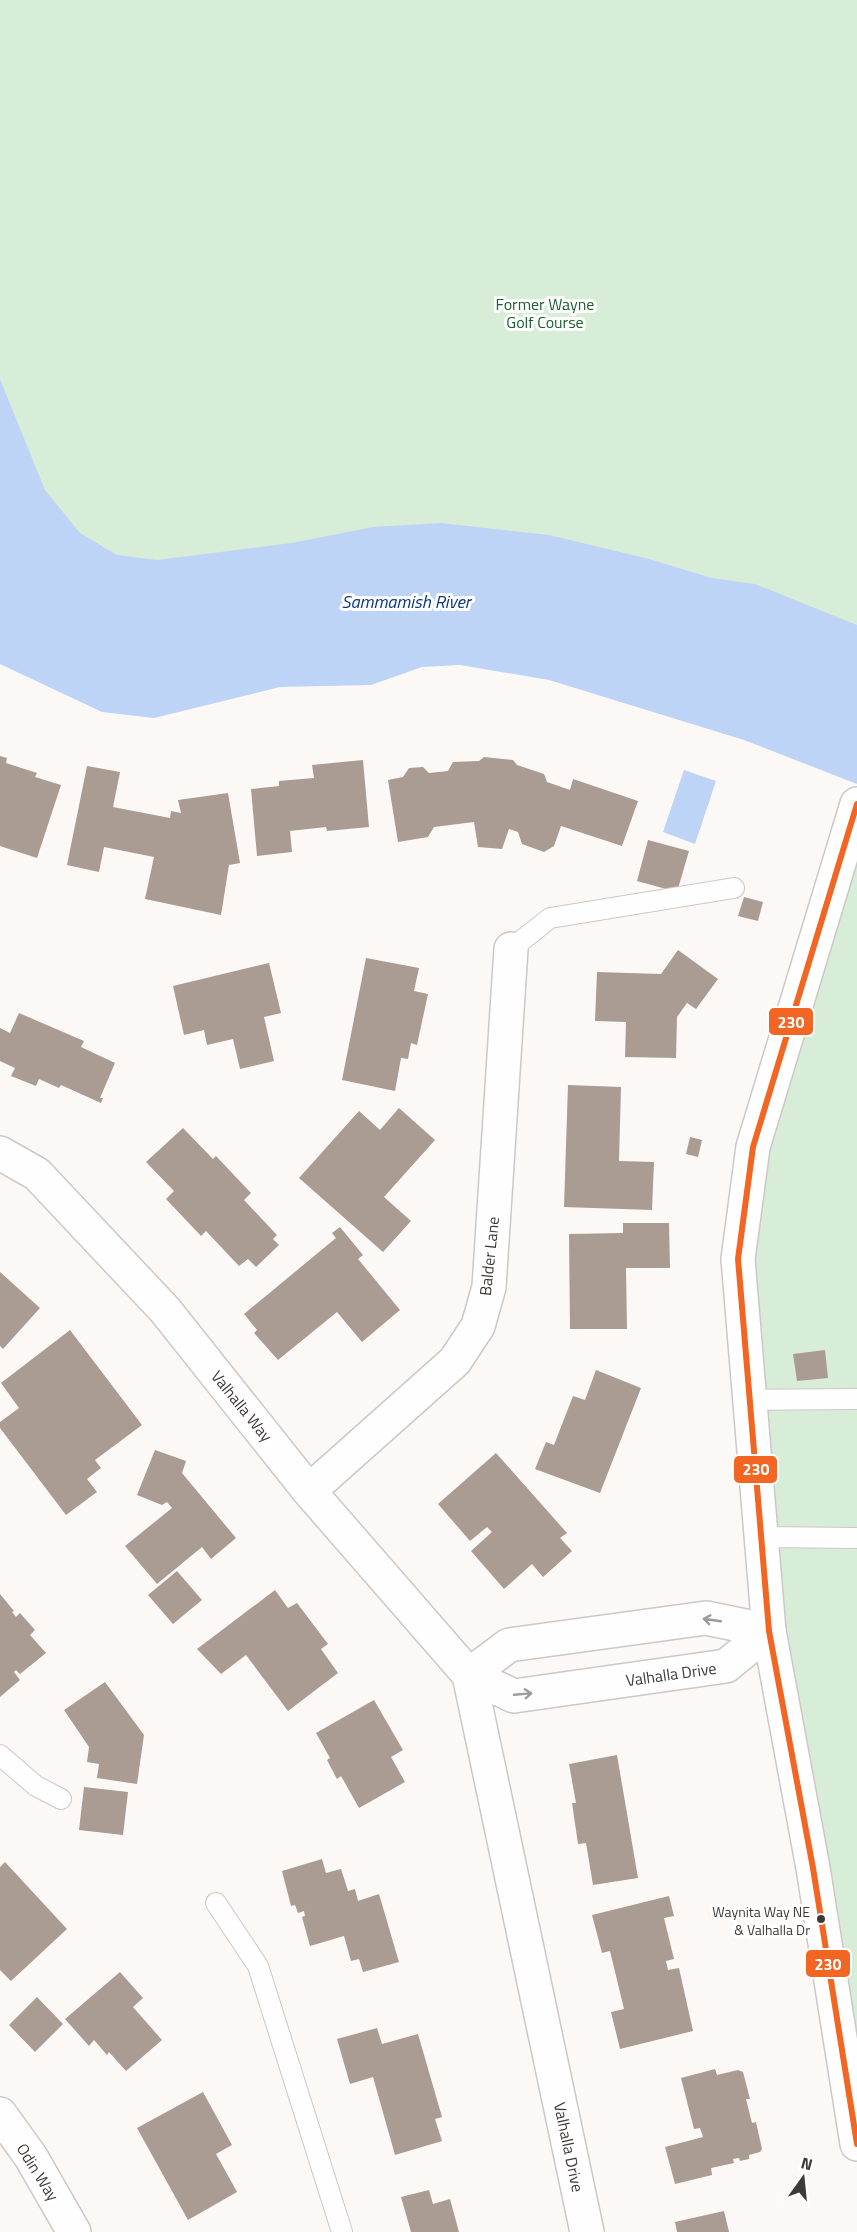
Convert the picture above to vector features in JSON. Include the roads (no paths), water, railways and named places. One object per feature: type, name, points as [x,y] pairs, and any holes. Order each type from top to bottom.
[{"type":"street","points":[[857,804],[753,1147],[738,1259],[769,1631],[813,1868],[857,2144]]},
{"type":"street","name":"Balder Lane","points":[[309,1491],[455,1361],[478,1326],[489,1287],[511,949]]},
{"type":"street","name":"Valhalla Way","points":[[0,1153],[37,1174],[165,1310],[309,1491],[469,1676]]},
{"type":"street","points":[[469,1676],[509,1645],[706,1618],[769,1631]]},
{"type":"street","name":"Valhalla Drive","points":[[469,1676],[514,1696],[726,1666],[769,1631]]},
{"type":"street","name":"Valhalla Drive","points":[[469,1676],[587,2232]]},
{"type":"street","name":"Odin Way","points":[[0,2114],[31,2157],[74,2232]]},
{"type":"lane","points":[[511,949],[550,918],[734,888]]},
{"type":"lane","points":[[748,1400],[857,1399]]},
{"type":"lane","points":[[761,1537],[857,1538]]},
{"type":"lane","points":[[0,1755],[36,1786],[61,1799]]},
{"type":"lane","points":[[216,1903],[258,1966],[342,2232]]},
{"type":"water","name":"Sammamish River","points":[[0,379],[45,490],[80,533],[117,555],[157,560],[291,543],[373,527],[441,523],[549,535],[649,559],[712,578],[755,584],[857,625],[857,784],[744,740],[549,680],[460,665],[422,667],[371,685],[280,687],[154,718],[102,712],[0,664]]},
{"type":"water","points":[[684,770],[716,781],[695,844],[663,832]]},
{"type":"place","name":"Waynita Way NE & Valhalla Dr","points":[[821,1919]]},
{"type":"park label","name":"Former Wayne Golf Course","points":[[545,313]]}]
